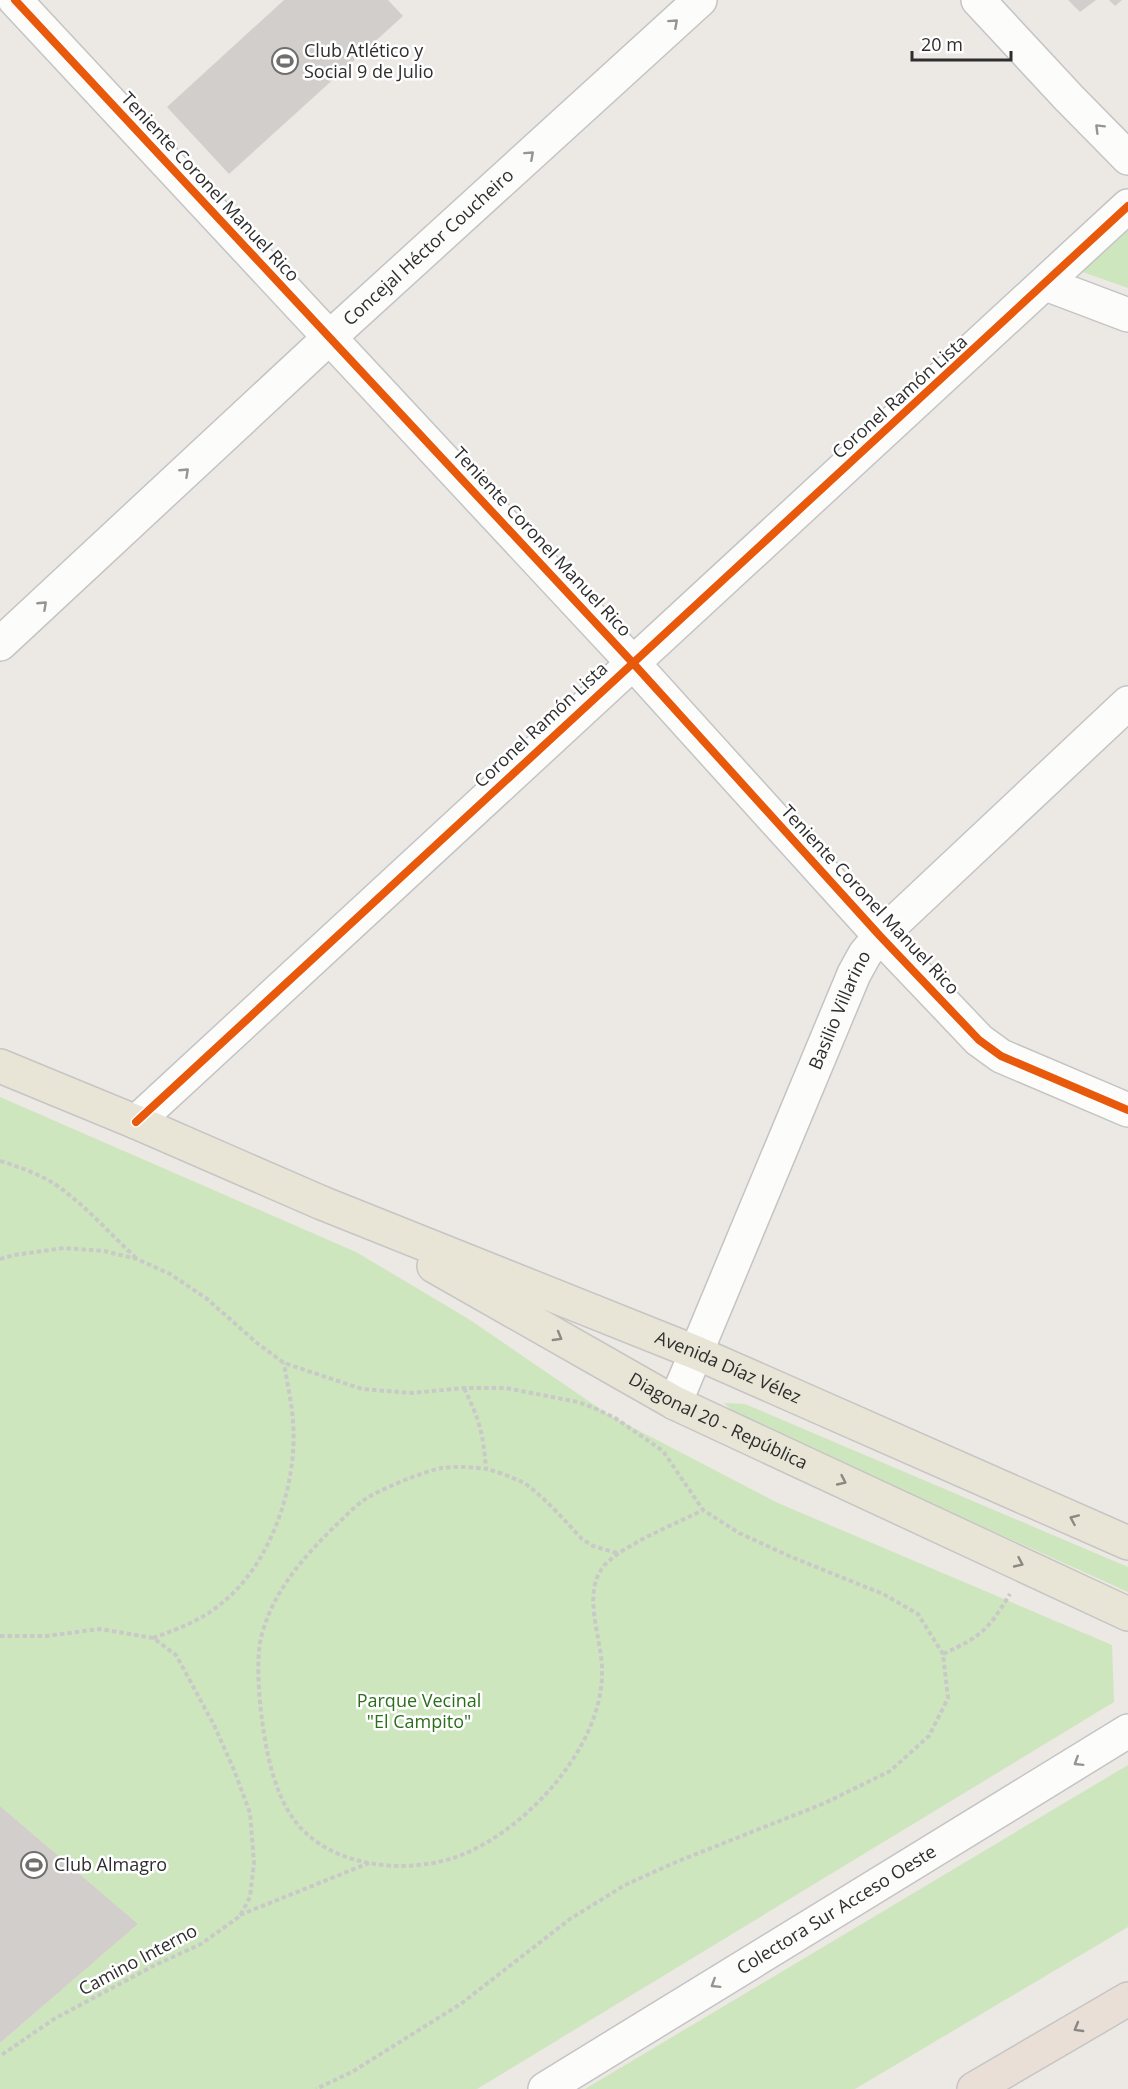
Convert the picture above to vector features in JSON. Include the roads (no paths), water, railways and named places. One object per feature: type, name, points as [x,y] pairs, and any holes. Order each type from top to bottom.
[{"type":"highway","points":[[974,2089],[1128,1999]]},
{"type":"main road","points":[[0,1066],[322,1203]]},
{"type":"main road","name":"Avenida Díaz Vélez","points":[[322,1203],[697,1353],[1128,1543]]},
{"type":"main road","name":"Diagonal 20 - República","points":[[322,1203],[675,1403],[1128,1614]]},
{"type":"street","name":"Teniente Coronel Manuel Rico","points":[[15,0],[632,662],[880,936],[979,1040],[1000,1056],[1128,1110]]},
{"type":"street","name":"Concejal Héctor Coucheiro","points":[[0,644],[330,337],[700,0]]},
{"type":"street","points":[[978,0],[1128,158]]},
{"type":"street","name":"Coronel Ramón Lista","points":[[136,1122],[1128,206]]},
{"type":"street","points":[[1046,284],[1128,315]]},
{"type":"street","name":"Basilio Villarino","points":[[675,1403],[854,974],[865,954],[880,936],[1128,703]]},
{"type":"street","name":"Colectora Sur Acceso Oeste","points":[[545,2089],[1128,1731]]},
{"type":"place","name":"Club Atlético y Social 9 de Julio","points":[[285,61]]},
{"type":"place","name":"Club Almagro","points":[[34,1865]]},
{"type":"park label","name":"Parque Vecinal \"El Campito\"","points":[[419,1711]]}]
